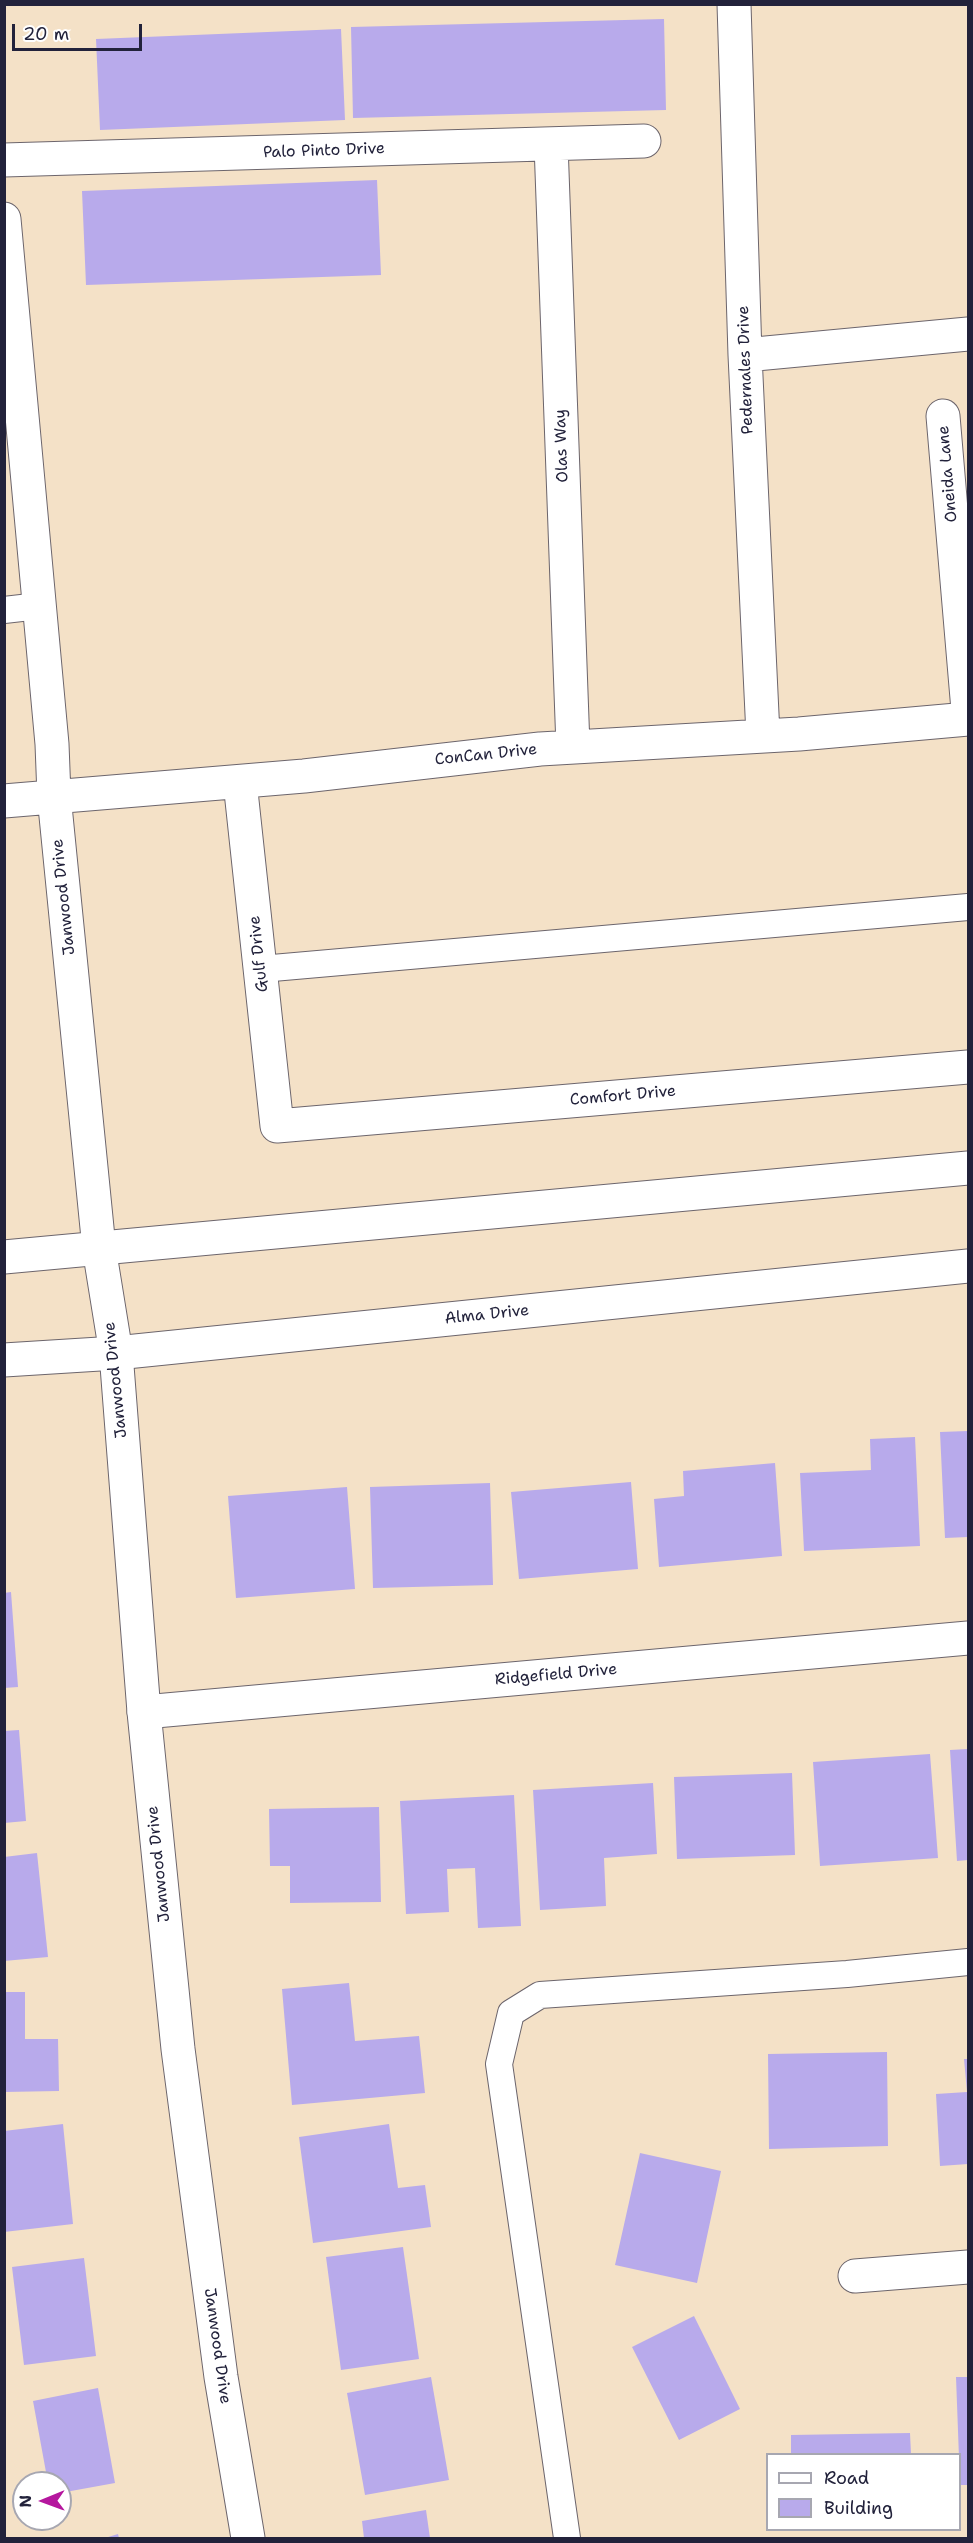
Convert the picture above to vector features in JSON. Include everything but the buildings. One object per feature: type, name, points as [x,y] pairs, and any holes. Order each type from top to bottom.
[{"type":"street","name":"Pedernales Drive","points":[[734,4],[745,355],[764,735]]},
{"type":"street","name":"Palo Pinto Drive","points":[[4,160],[644,141]]},
{"type":"street","name":"Olas Way","points":[[551,144],[573,747]]},
{"type":"street","name":"Janwood Drive","points":[[4,219],[8,304],[52,744],[54,796],[99,1248],[116,1353],[144,1712],[178,2049],[221,2377],[248,2538]]},
{"type":"street","points":[[745,355],[969,334]]},
{"type":"street","name":"Oneida Lane","points":[[943,416],[961,528],[969,710]]},
{"type":"street","name":"ConCan Drive","points":[[4,801],[240,782],[573,747],[764,735],[969,718]]},
{"type":"street","name":"Gulf Drive","points":[[240,782],[277,1126]]},
{"type":"street","name":"Comfort Drive","points":[[277,1126],[969,1067]]},
{"type":"street","points":[[4,1257],[969,1168]]},
{"type":"street","name":"Alma Drive","points":[[4,1360],[116,1353],[969,1266]]},
{"type":"street","name":"Ridgefield Drive","points":[[144,1712],[969,1638]]},
{"type":"street","points":[[855,2276],[969,2267]]},
{"type":"lane","points":[[4,610],[39,606]]},
{"type":"lane","points":[[261,969],[969,907]]},
{"type":"lane","points":[[567,2538],[499,2064],[510,2013],[540,1995],[847,1974],[969,1962]]}]
